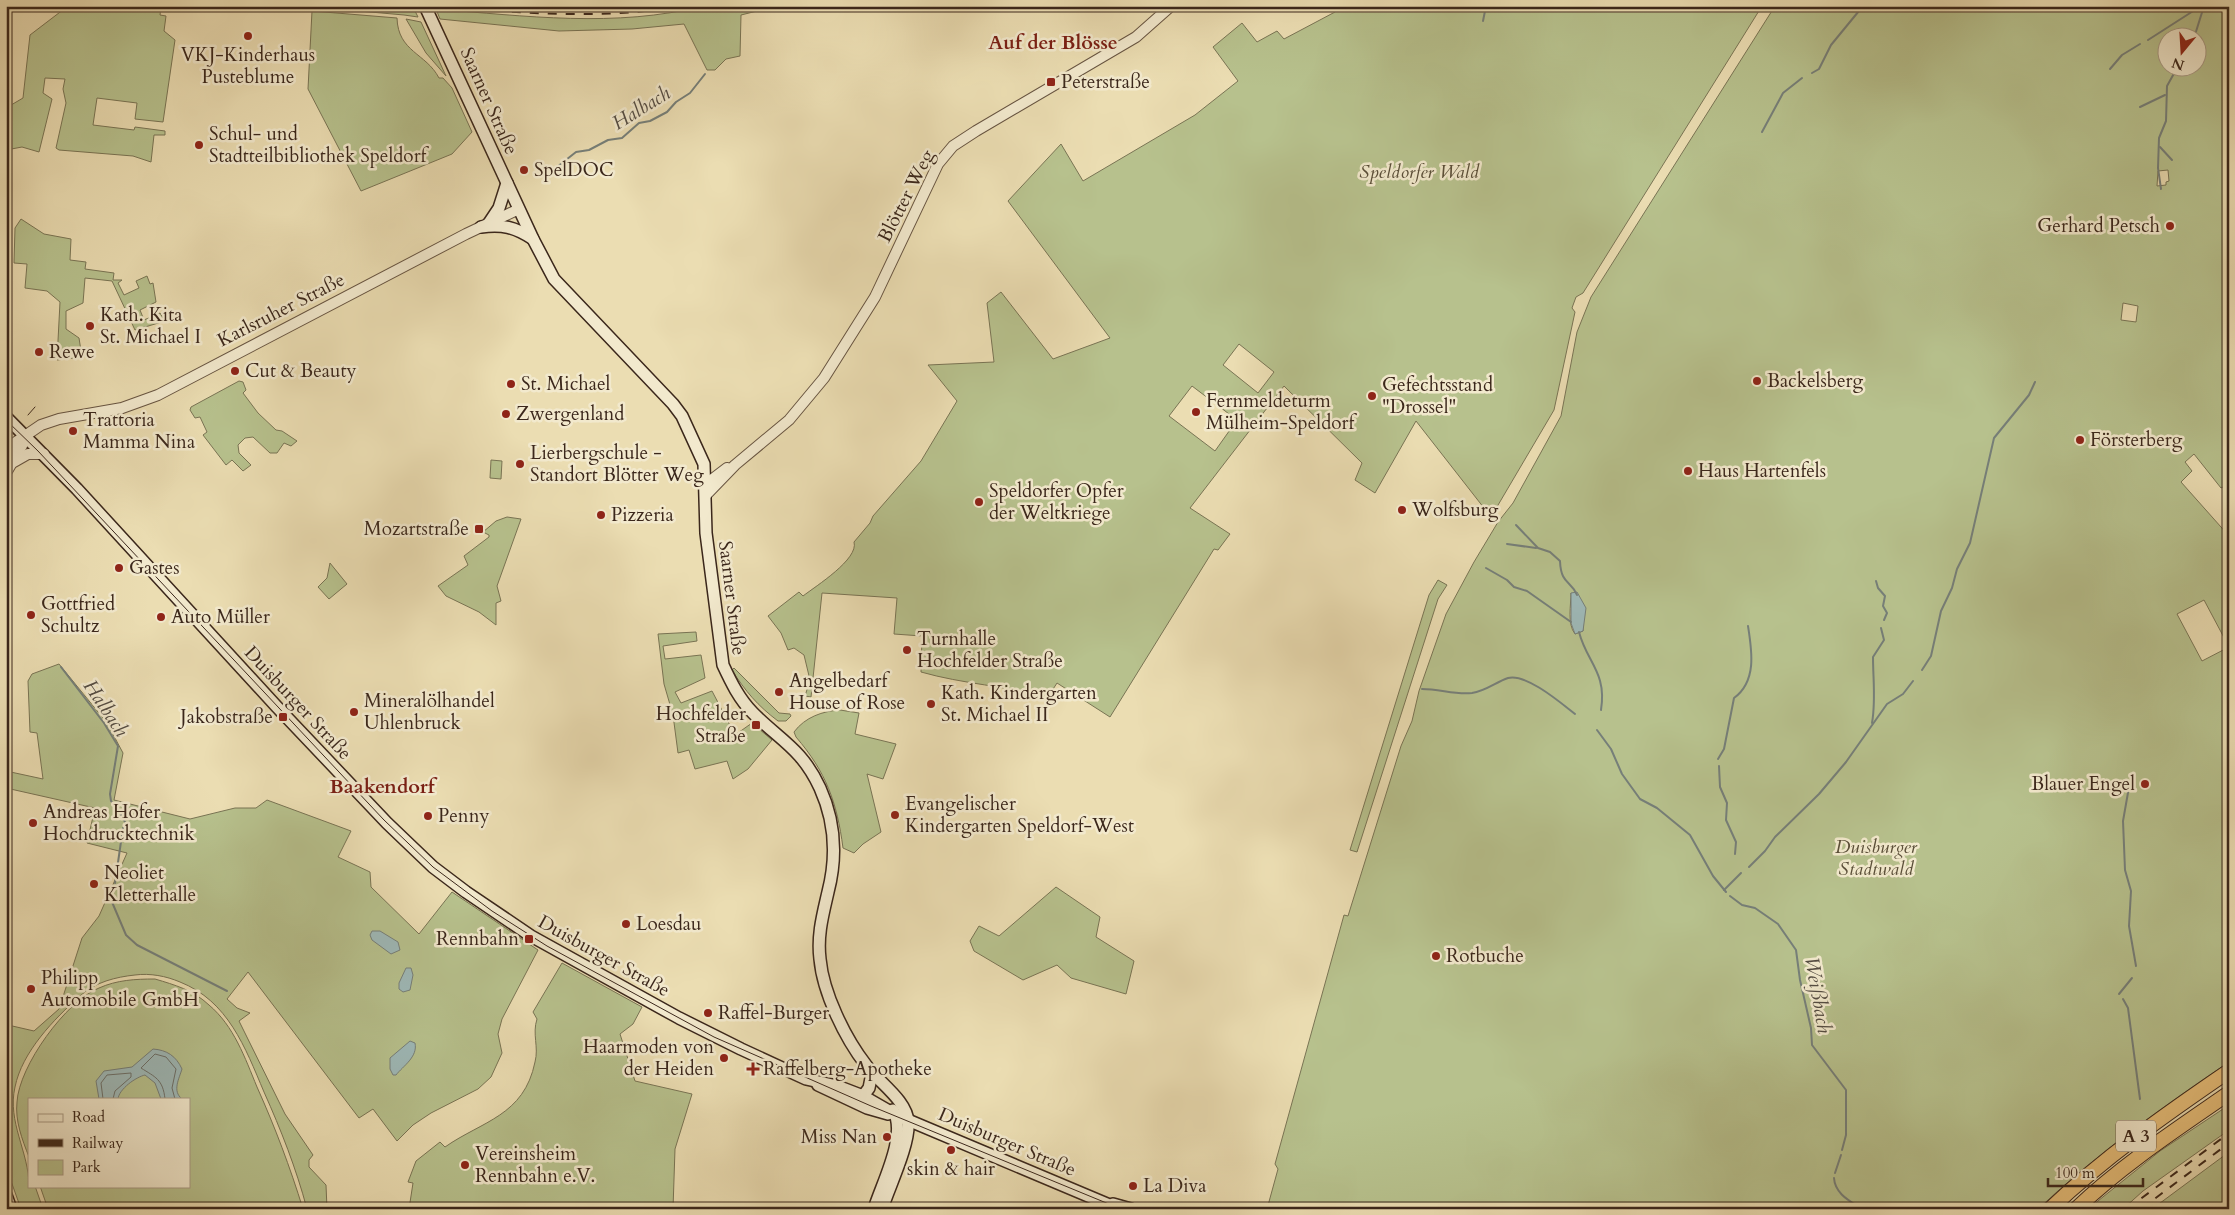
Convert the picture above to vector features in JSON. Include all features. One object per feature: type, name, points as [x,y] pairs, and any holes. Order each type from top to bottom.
[{"type":"highway","name":"A 3","points":[[2050,1209],[2079,1182],[2134,1137],[2229,1071]]},
{"type":"highway","name":"A 3","points":[[2076,1209],[2092,1194],[2152,1148],[2229,1093]]},
{"type":"main road","name":"Saarner Straße","points":[[426,6],[533,239],[558,284],[673,404],[682,416],[704,464],[706,533],[722,665],[732,685],[745,704],[798,752],[810,769],[828,809],[832,830],[833,861],[820,923],[819,950],[821,972],[826,990],[839,1019],[869,1073],[896,1115]]},
{"type":"main road","points":[[485,225],[499,208],[507,183]]},
{"type":"main road","points":[[485,225],[512,227],[533,239]]},
{"type":"main road","name":"Duisburger Straße","points":[[6,417],[44,454],[277,707],[387,823],[434,867],[479,901],[551,947],[708,1034],[812,1081],[835,1095],[867,1108],[896,1115]]},
{"type":"main road","name":"Saarner Straße","points":[[697,449],[701,519],[706,533]]},
{"type":"main road","name":"Saarner Straße","points":[[869,1073],[899,1103],[908,1120]]},
{"type":"main road","points":[[863,1096],[869,1088],[869,1073]]},
{"type":"main road","name":"Duisburger Straße","points":[[812,1081],[837,1086],[863,1096],[896,1115],[1104,1201],[1119,1209]]},
{"type":"main road","points":[[874,1209],[897,1140],[896,1115]]},
{"type":"main road","points":[[882,1209],[906,1138],[908,1120]]},
{"type":"main road","points":[[6,1195],[11,1209]]},
{"type":"main road","name":"Duisburger Straße","points":[[1104,1201],[1131,1209]]},
{"type":"street","name":"Blötter Weg","points":[[706,489],[789,420],[815,390],[838,358],[875,297],[938,164],[953,146],[976,130],[1136,36],[1171,6]]},
{"type":"street","name":"Karlsruher Straße","points":[[8,466],[16,442],[27,437],[41,425],[53,420],[122,408],[158,395],[519,209]]},
{"type":"street","points":[[8,466],[28,454],[44,454]]},
{"type":"street","points":[[704,464],[723,470]]},
{"type":"street","name":"Blötter Weg","points":[[706,489],[723,470],[735,465]]},
{"type":"green space","points":[[68,6],[161,6],[160,15],[166,16],[164,31],[175,40],[163,122],[135,119],[137,103],[97,98],[93,125],[134,130],[135,127],[165,131],[165,135],[154,135],[151,162],[133,156],[59,150],[56,148],[66,103],[63,89],[65,79],[45,78],[43,93],[52,99],[39,152],[22,147],[6,150],[6,108],[23,98],[30,35]]},
{"type":"green space","points":[[303,6],[413,7],[418,17],[404,15]]},
{"type":"green space","points":[[703,6],[777,6],[741,15],[740,56],[726,59],[715,70],[707,70],[684,24],[632,29],[559,31],[440,19],[436,9],[537,17],[604,18],[670,13]]},
{"type":"green space","name":"Speldorfer Wald","points":[[1332,6],[1762,6],[1583,293],[1576,297],[1572,308],[1575,312],[1554,410],[1491,517],[1416,421],[1375,493],[1355,480],[1362,463],[1284,386],[1190,508],[1230,534],[1218,550],[1214,549],[1110,717],[1057,683],[1048,697],[921,672],[922,636],[894,634],[897,598],[822,593],[811,697],[805,696],[810,680],[804,655],[794,648],[788,650],[781,633],[768,616],[799,592],[803,596],[843,564],[854,549],[854,542],[870,523],[873,516],[921,461],[957,401],[928,365],[994,362],[987,303],[1001,292],[1053,359],[1110,338],[1008,201],[1061,144],[1083,181],[1195,115],[1238,81],[1213,47],[1242,23],[1257,42],[1277,31],[1284,39],[1335,12]],"holes":[[[1239,344],[1274,372],[1258,393],[1223,365]],[[1192,386],[1237,420],[1215,451],[1169,416]]]},
{"type":"green space","name":"Duisburger Stadtwald","points":[[1775,6],[2229,6],[2229,484],[2221,488],[2194,454],[2185,462],[2192,471],[2181,482],[2229,536],[2229,647],[2229,1062],[2130,1132],[2083,1169],[2038,1209],[1267,1209],[1278,1169],[1275,1164],[1344,915],[1348,916],[1401,746],[1412,721],[1419,691],[1446,614],[1498,522],[1513,503],[1561,416],[1577,332],[1591,297]],"holes":[[[2168,170],[2169,181],[2166,182],[2166,185],[2157,186],[2158,171]],[[2123,303],[2138,306],[2136,322],[2121,320]],[[1571,593],[1583,623],[1583,631],[1575,634],[1570,620]],[[2204,600],[2229,647],[2202,661],[2177,614]]]},
{"type":"green space","points":[[312,11],[397,18],[402,38],[407,45],[434,70],[439,78],[443,78],[452,88],[472,132],[452,154],[361,191],[308,89]]},
{"type":"green space","points":[[406,19],[421,22],[446,76],[426,53]]},
{"type":"green space","points":[[21,219],[44,234],[71,239],[70,260],[86,262],[85,269],[114,273],[113,280],[122,280],[118,283],[124,295],[139,288],[136,281],[147,276],[150,284],[153,283],[156,302],[140,310],[144,320],[160,313],[165,321],[135,330],[112,281],[85,278],[83,303],[66,311],[66,329],[79,338],[82,357],[57,360],[60,302],[47,291],[25,288],[27,264],[14,263],[15,228]]},
{"type":"green space","points":[[239,381],[243,382],[246,390],[243,393],[258,413],[276,430],[282,431],[297,441],[291,446],[284,443],[277,453],[270,453],[253,437],[245,438],[238,445],[239,453],[251,465],[243,471],[232,460],[226,465],[203,435],[207,432],[200,417],[195,418],[190,410],[191,407]]},
{"type":"green space","points":[[491,460],[502,461],[501,479],[490,478]]},
{"type":"green space","points":[[507,517],[521,519],[497,586],[501,601],[496,603],[496,625],[479,612],[446,596],[438,586],[468,565],[464,556],[489,537],[489,535],[483,532],[496,521]]},
{"type":"green space","points":[[330,563],[347,584],[329,599],[318,587],[327,578]]},
{"type":"green space","points":[[1438,580],[1447,585],[1438,599],[1357,852],[1350,850],[1429,595]]},
{"type":"green space","points":[[696,632],[697,641],[663,646],[665,659],[701,655],[705,678],[675,692],[681,703],[712,691],[735,735],[752,723],[772,740],[748,769],[733,779],[727,761],[695,769],[689,750],[678,753],[673,715],[664,684],[658,634]]},
{"type":"green space","points":[[59,664],[107,723],[123,753],[114,800],[190,819],[235,808],[256,808],[267,800],[351,831],[338,857],[370,872],[371,887],[419,934],[452,892],[538,950],[502,1019],[498,1034],[502,1053],[491,1077],[478,1089],[431,1113],[413,1125],[397,1141],[373,1109],[359,1118],[248,972],[227,999],[237,1008],[250,1013],[239,1021],[285,1114],[313,1155],[309,1160],[309,1167],[326,1185],[327,1209],[307,1209],[288,1149],[250,1058],[223,1013],[197,990],[169,978],[141,974],[113,979],[86,991],[40,1037],[24,1061],[15,1087],[14,1112],[26,1161],[28,1188],[36,1188],[43,1209],[21,1209],[6,1167],[6,1069],[10,1063],[8,1025],[34,1031],[59,1009],[82,938],[99,916],[127,853],[87,843],[95,808],[6,788],[6,771],[43,779],[37,733],[30,732],[28,681],[32,674]]},
{"type":"green space","points":[[734,668],[779,713],[790,714],[791,716],[786,721],[778,721],[758,704],[747,691],[732,670]]},
{"type":"green space","points":[[840,710],[859,713],[855,734],[896,744],[883,779],[867,774],[881,832],[863,844],[854,853],[843,848],[829,788],[794,732],[803,722],[815,716]]},
{"type":"green space","points":[[1056,887],[1100,917],[1096,937],[1134,961],[1126,994],[1071,978],[1057,965],[1023,980],[974,951],[970,941],[979,926],[999,936]]},
{"type":"green space","points":[[562,963],[642,1007],[633,1024],[620,1034],[635,1081],[692,1094],[675,1149],[673,1209],[409,1209],[413,1183],[408,1182],[416,1161],[440,1142],[445,1147],[500,1115],[522,1094],[529,1080],[536,1056],[535,1030],[537,1019],[533,1012]]},
{"type":"green space","points":[[155,979],[177,986],[197,995],[218,1013],[232,1033],[243,1054],[276,1132],[303,1209],[48,1209],[41,1188],[190,1188],[190,1098],[28,1098],[28,1154],[18,1123],[17,1102],[26,1071],[46,1036],[59,1020],[86,995],[99,988],[126,980]]},
{"type":"green space","points":[[2229,1105],[2229,1130],[2143,1191],[2123,1209],[2088,1209],[2160,1151]]},
{"type":"green space","points":[[2229,1152],[2229,1209],[2152,1209]]},
{"type":"water","points":[[1577,592],[1586,608],[1583,631],[1575,634],[1571,623],[1571,593]]},
{"type":"water","points":[[372,931],[380,931],[398,942],[400,950],[391,954],[372,940],[370,935]]},
{"type":"water","points":[[406,968],[411,968],[413,975],[410,990],[403,992],[399,989],[399,983]]},
{"type":"water","points":[[410,1041],[415,1043],[412,1057],[396,1075],[393,1075],[390,1069],[390,1058]]},
{"type":"water","points":[[153,1049],[170,1054],[180,1064],[182,1069],[177,1089],[181,1098],[161,1098],[155,1083],[145,1075],[128,1084],[121,1091],[118,1098],[99,1098],[96,1081],[104,1071],[132,1067]]},
{"type":"waterway","points":[[1483,21],[1486,6]]},
{"type":"waterway","points":[[1812,73],[1819,69],[1831,45],[1863,6]]},
{"type":"waterway","points":[[2148,40],[2201,6]]},
{"type":"waterway","points":[[2197,28],[2204,6]]},
{"type":"waterway","points":[[2110,69],[2122,55],[2140,44]]},
{"type":"waterway","name":"Halbach","points":[[557,167],[576,152],[589,150],[608,140],[622,138],[639,123],[650,121],[667,112],[676,102],[690,93],[705,74]]},
{"type":"waterway","points":[[1762,132],[1783,93],[1802,78]]},
{"type":"waterway","points":[[2161,189],[2158,168],[2159,138],[2166,121],[2167,86],[2171,78]]},
{"type":"waterway","points":[[2140,107],[2165,95]]},
{"type":"waterway","points":[[2160,147],[2172,160]]},
{"type":"waterway","points":[[1922,670],[1931,656],[1941,611],[1952,588],[1957,569],[1970,543],[1994,438],[2029,395],[2035,382]]},
{"type":"waterway","points":[[1516,525],[1538,548],[1550,552],[1560,561],[1562,574],[1577,595]]},
{"type":"waterway","points":[[1507,544],[1536,548]]},
{"type":"waterway","points":[[1486,568],[1507,580],[1514,587],[1527,591],[1571,622]]},
{"type":"waterway","points":[[1876,581],[1878,588],[1885,596],[1883,606],[1887,613],[1884,620]]},
{"type":"waterway","points":[[1718,759],[1724,749],[1734,698],[1741,691],[1750,674],[1751,645],[1748,626]]},
{"type":"waterway","points":[[1872,723],[1874,698],[1873,657],[1884,640],[1881,628]]},
{"type":"waterway","points":[[1579,632],[1582,643],[1599,677],[1602,697],[1601,710]]},
{"type":"waterway","name":"Halbach","points":[[61,667],[104,723],[118,746],[110,794],[111,801],[117,807],[125,822]]},
{"type":"waterway","points":[[1422,689],[1472,693],[1508,678],[1515,678],[1533,684],[1575,714]]},
{"type":"waterway","points":[[1749,867],[1765,851],[1775,837],[1819,794],[1846,762],[1887,704],[1903,694],[1913,681]]},
{"type":"waterway","points":[[1597,730],[1611,749],[1622,774],[1640,799],[1657,808],[1690,835],[1713,876],[1726,892]]},
{"type":"waterway","points":[[1719,766],[1720,787],[1727,803],[1726,820],[1736,842],[1735,854]]},
{"type":"waterway","points":[[2129,787],[2123,821],[2125,870],[2131,891],[2129,926],[2136,966]]},
{"type":"waterway","name":"Halbach","points":[[115,883],[123,828]]},
{"type":"waterway","points":[[1724,890],[1741,873]]},
{"type":"waterway","name":"Weißbach","points":[[1730,896],[1742,905],[1755,908],[1778,924],[1796,950],[1800,980],[1811,1028],[1812,1045],[1846,1090],[1846,1135],[1842,1150]]},
{"type":"waterway","name":"Halbach","points":[[112,902],[126,935],[137,945],[227,991]]},
{"type":"waterway","points":[[2119,994],[2132,978]]},
{"type":"waterway","points":[[2123,999],[2128,1008],[2140,1099]]},
{"type":"waterway","name":"Weißbach","points":[[1835,1173],[1841,1155]]},
{"type":"waterway","name":"Weißbach","points":[[1834,1178],[1840,1193],[1862,1209]]},
{"type":"tram line","points":[[28,415],[35,407]]},
{"type":"tram line","points":[[6,420],[38,451],[384,820],[433,867],[492,911],[547,946],[714,1037],[871,1106],[1121,1209]]},
{"type":"railway","points":[[440,6],[561,14],[621,13],[682,6]]},
{"type":"railway","points":[[2127,1209],[2229,1133]]},
{"type":"railway","points":[[2141,1209],[2229,1143]]},
{"type":"place","name":"VKJ-Kinderhaus Pusteblume","points":[[248,36]]},
{"type":"place","name":"Peterstraße","points":[[1051,82]]},
{"type":"place","name":"Schul- und Stadtteilbibliothek Speldorf","points":[[199,145]]},
{"type":"place","name":"SpelDOC","points":[[524,170]]},
{"type":"place","name":"Gerhard Petsch","points":[[2170,226]]},
{"type":"place","name":"Kath. Kita St. Michael I","points":[[90,326]]},
{"type":"place","name":"Rewe","points":[[39,352]]},
{"type":"place","name":"Cut & Beauty","points":[[235,371]]},
{"type":"place","name":"Backelsberg","points":[[1757,381]]},
{"type":"place","name":"St. Michael","points":[[511,384]]},
{"type":"place","name":"Gefechtsstand \"Drossel\"","points":[[1372,396]]},
{"type":"place","name":"Fernmeldeturm Mülheim-Speldorf","points":[[1196,412]]},
{"type":"place","name":"Zwergenland","points":[[506,414]]},
{"type":"place","name":"Trattoria Mamma Nina","points":[[73,431]]},
{"type":"place","name":"Försterberg","points":[[2080,440]]},
{"type":"place","name":"Lierbergschule - Standort Blötter Weg","points":[[520,464]]},
{"type":"place","name":"Haus Hartenfels","points":[[1688,471]]},
{"type":"place","name":"Speldorfer Opfer der Weltkriege","points":[[979,502]]},
{"type":"place","name":"Wolfsburg","points":[[1402,510]]},
{"type":"place","name":"Pizzeria","points":[[601,515]]},
{"type":"place","name":"Mozartstraße","points":[[479,529]]},
{"type":"place","name":"Gastes","points":[[119,568]]},
{"type":"place","name":"Gottfried Schultz","points":[[31,615]]},
{"type":"place","name":"Auto Müller","points":[[161,617]]},
{"type":"place","name":"Turnhalle Hochfelder Straße","points":[[907,650]]},
{"type":"place","name":"Angelbedarf House of Rose","points":[[779,692]]},
{"type":"place","name":"Kath. Kindergarten St. Michael II","points":[[931,704]]},
{"type":"place","name":"Mineralölhandel Uhlenbruck","points":[[354,712]]},
{"type":"place","name":"Jakobstraße","points":[[283,717]]},
{"type":"place","name":"Hochfelder Straße","points":[[756,725]]},
{"type":"place","name":"Blauer Engel","points":[[2145,784]]},
{"type":"place","name":"Evangelischer Kindergarten Speldorf-West","points":[[895,815]]},
{"type":"place","name":"Penny","points":[[428,816]]},
{"type":"place","name":"Andreas Hofer Hochdrucktechnik","points":[[33,823]]},
{"type":"place","name":"Neoliet Kletterhalle","points":[[94,884]]},
{"type":"place","name":"Loesdau","points":[[626,924]]},
{"type":"place","name":"Rennbahn","points":[[529,939]]},
{"type":"place","name":"Rotbuche","points":[[1436,956]]},
{"type":"place","name":"Philipp Automobile GmbH","points":[[31,989]]},
{"type":"place","name":"Raffel-Burger","points":[[708,1013]]},
{"type":"place","name":"Haarmoden von der Heiden","points":[[724,1058]]},
{"type":"place","name":"Raffelberg-Apotheke","points":[[753,1069]]},
{"type":"place","name":"Miss Nan","points":[[887,1137]]},
{"type":"place","name":"skin & hair","points":[[951,1150]]},
{"type":"place","name":"Vereinsheim Rennbahn e.V.","points":[[465,1165]]},
{"type":"place","name":"La Diva","points":[[1133,1186]]},
{"type":"district","name":"Auf der Blösse","points":[[1053,42]]},
{"type":"district","name":"Baakendorf","points":[[382,786]]}]
